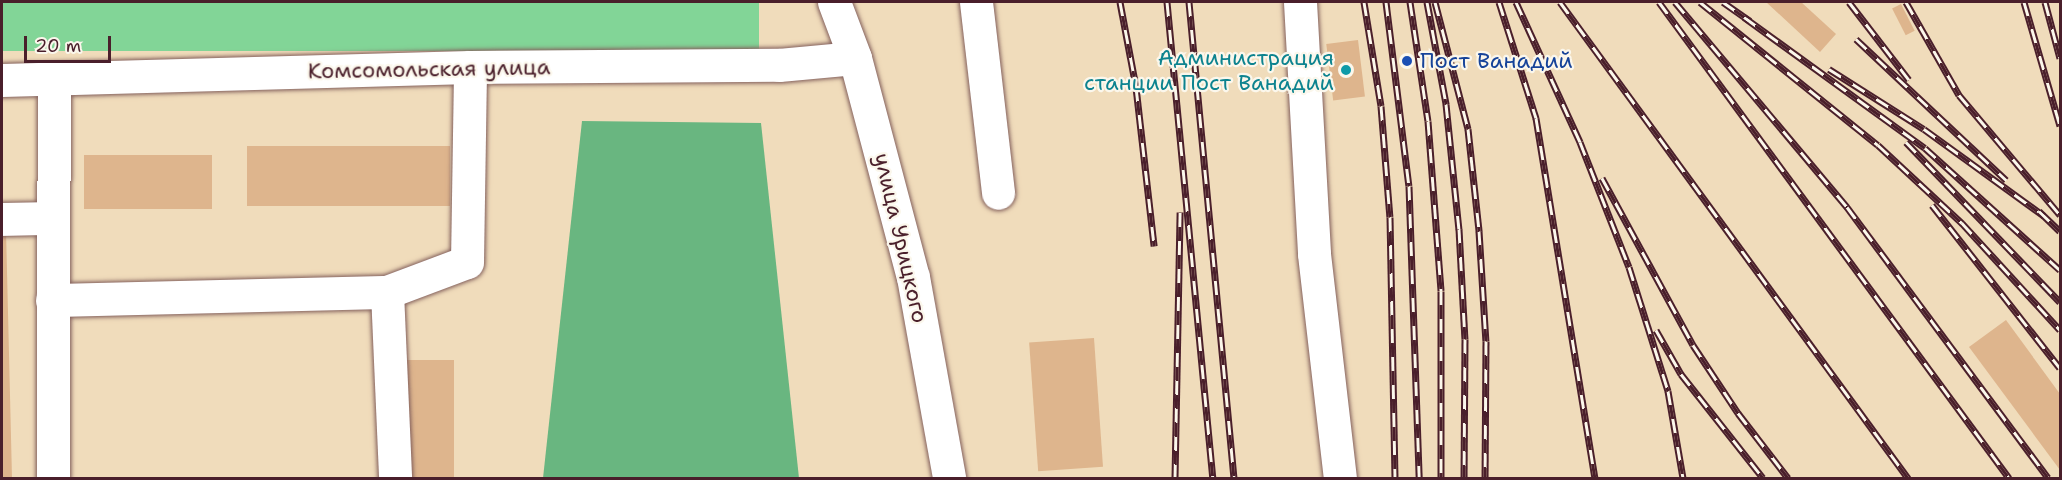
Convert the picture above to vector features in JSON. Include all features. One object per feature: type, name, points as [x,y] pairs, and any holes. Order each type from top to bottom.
[{"type":"street","name":"улица Урицкого","points":[[834,2],[855,58],[913,277],[949,478]]},
{"type":"street","points":[[976,2],[998,193]]},
{"type":"street","points":[[1300,2],[1303,107],[1314,254],[1340,478]]},
{"type":"street","name":"Комсомольская улица","points":[[2,80],[470,67],[779,65],[855,58]]},
{"type":"street","points":[[52,300],[387,292],[467,262],[470,67]]},
{"type":"street","points":[[53,478],[51,218],[54,80]]},
{"type":"street","points":[[2,219],[51,218]]},
{"type":"street","points":[[387,292],[395,478]]},
{"type":"green space","points":[[2,2],[759,2],[759,51],[2,51]]},
{"type":"green space","points":[[582,121],[761,123],[799,478],[543,478]]},
{"type":"building","points":[[1766,2],[1801,2],[1836,34],[1820,52]]},
{"type":"building","points":[[1901,4],[1915,31],[1906,35],[1892,9]]},
{"type":"building","name":"Администрация станции Пост Ванадий","points":[[1358,40],[1365,97],[1333,100],[1326,44]]},
{"type":"building","points":[[247,146],[450,146],[450,206],[247,206]]},
{"type":"building","points":[[84,155],[212,155],[212,209],[84,209]]},
{"type":"building","points":[[6,230],[12,478],[2,478],[2,231]]},
{"type":"building","points":[[2006,320],[2060,394],[2060,470],[1969,347]]},
{"type":"building","points":[[1094,338],[1103,467],[1038,471],[1029,343]]},
{"type":"building","points":[[404,360],[454,360],[454,478],[404,478]]},
{"type":"railway","points":[[1120,2],[1136,87],[1154,246]]},
{"type":"railway","points":[[1167,2],[1213,478]]},
{"type":"railway","points":[[1189,2],[1234,478]]},
{"type":"railway","points":[[1364,2],[1381,106],[1390,217],[1395,478]]},
{"type":"railway","points":[[1386,2],[1409,186],[1419,478]]},
{"type":"railway","points":[[1410,2],[1428,121],[1441,291],[1441,478]]},
{"type":"railway","points":[[1427,2],[1446,104],[1459,229],[1465,339],[1464,478]]},
{"type":"railway","points":[[1435,2],[1468,129],[1479,231],[1486,341],[1485,478]]},
{"type":"railway","points":[[1499,2],[1536,118],[1595,478]]},
{"type":"railway","points":[[1516,2],[1580,142],[1629,267],[1668,391],[1683,478]]},
{"type":"railway","points":[[1560,2],[1908,478]]},
{"type":"railway","points":[[1659,2],[2009,478]]},
{"type":"railway","points":[[1675,2],[1847,207],[2048,478]]},
{"type":"railway","points":[[1700,2],[1878,145],[1962,223],[2060,330]]},
{"type":"railway","points":[[1723,2],[1750,21]]},
{"type":"railway","points":[[1849,2],[1909,80]]},
{"type":"railway","points":[[1906,2],[1959,95],[2060,215]]},
{"type":"railway","points":[[2024,2],[2060,126]]},
{"type":"railway","points":[[2045,2],[2060,58]]},
{"type":"railway","points":[[1744,17],[1925,148],[2060,270]]},
{"type":"railway","points":[[1856,39],[2006,180]]},
{"type":"railway","points":[[1829,69],[1924,129],[2044,216]]},
{"type":"railway","points":[[1906,142],[2060,302]]},
{"type":"railway","points":[[1602,178],[1693,345],[1738,413],[1788,478]]},
{"type":"railway","points":[[1932,205],[2060,368]]},
{"type":"railway","points":[[2039,211],[2060,231]]},
{"type":"railway","points":[[1175,478],[1180,212]]},
{"type":"railway","points":[[1656,330],[1681,374],[1763,478]]},
{"type":"place","name":"Пост Ванадий","points":[[1407,61]]},
{"type":"place","name":"Администрация станции Пост Ванадий","points":[[1346,70]]}]
